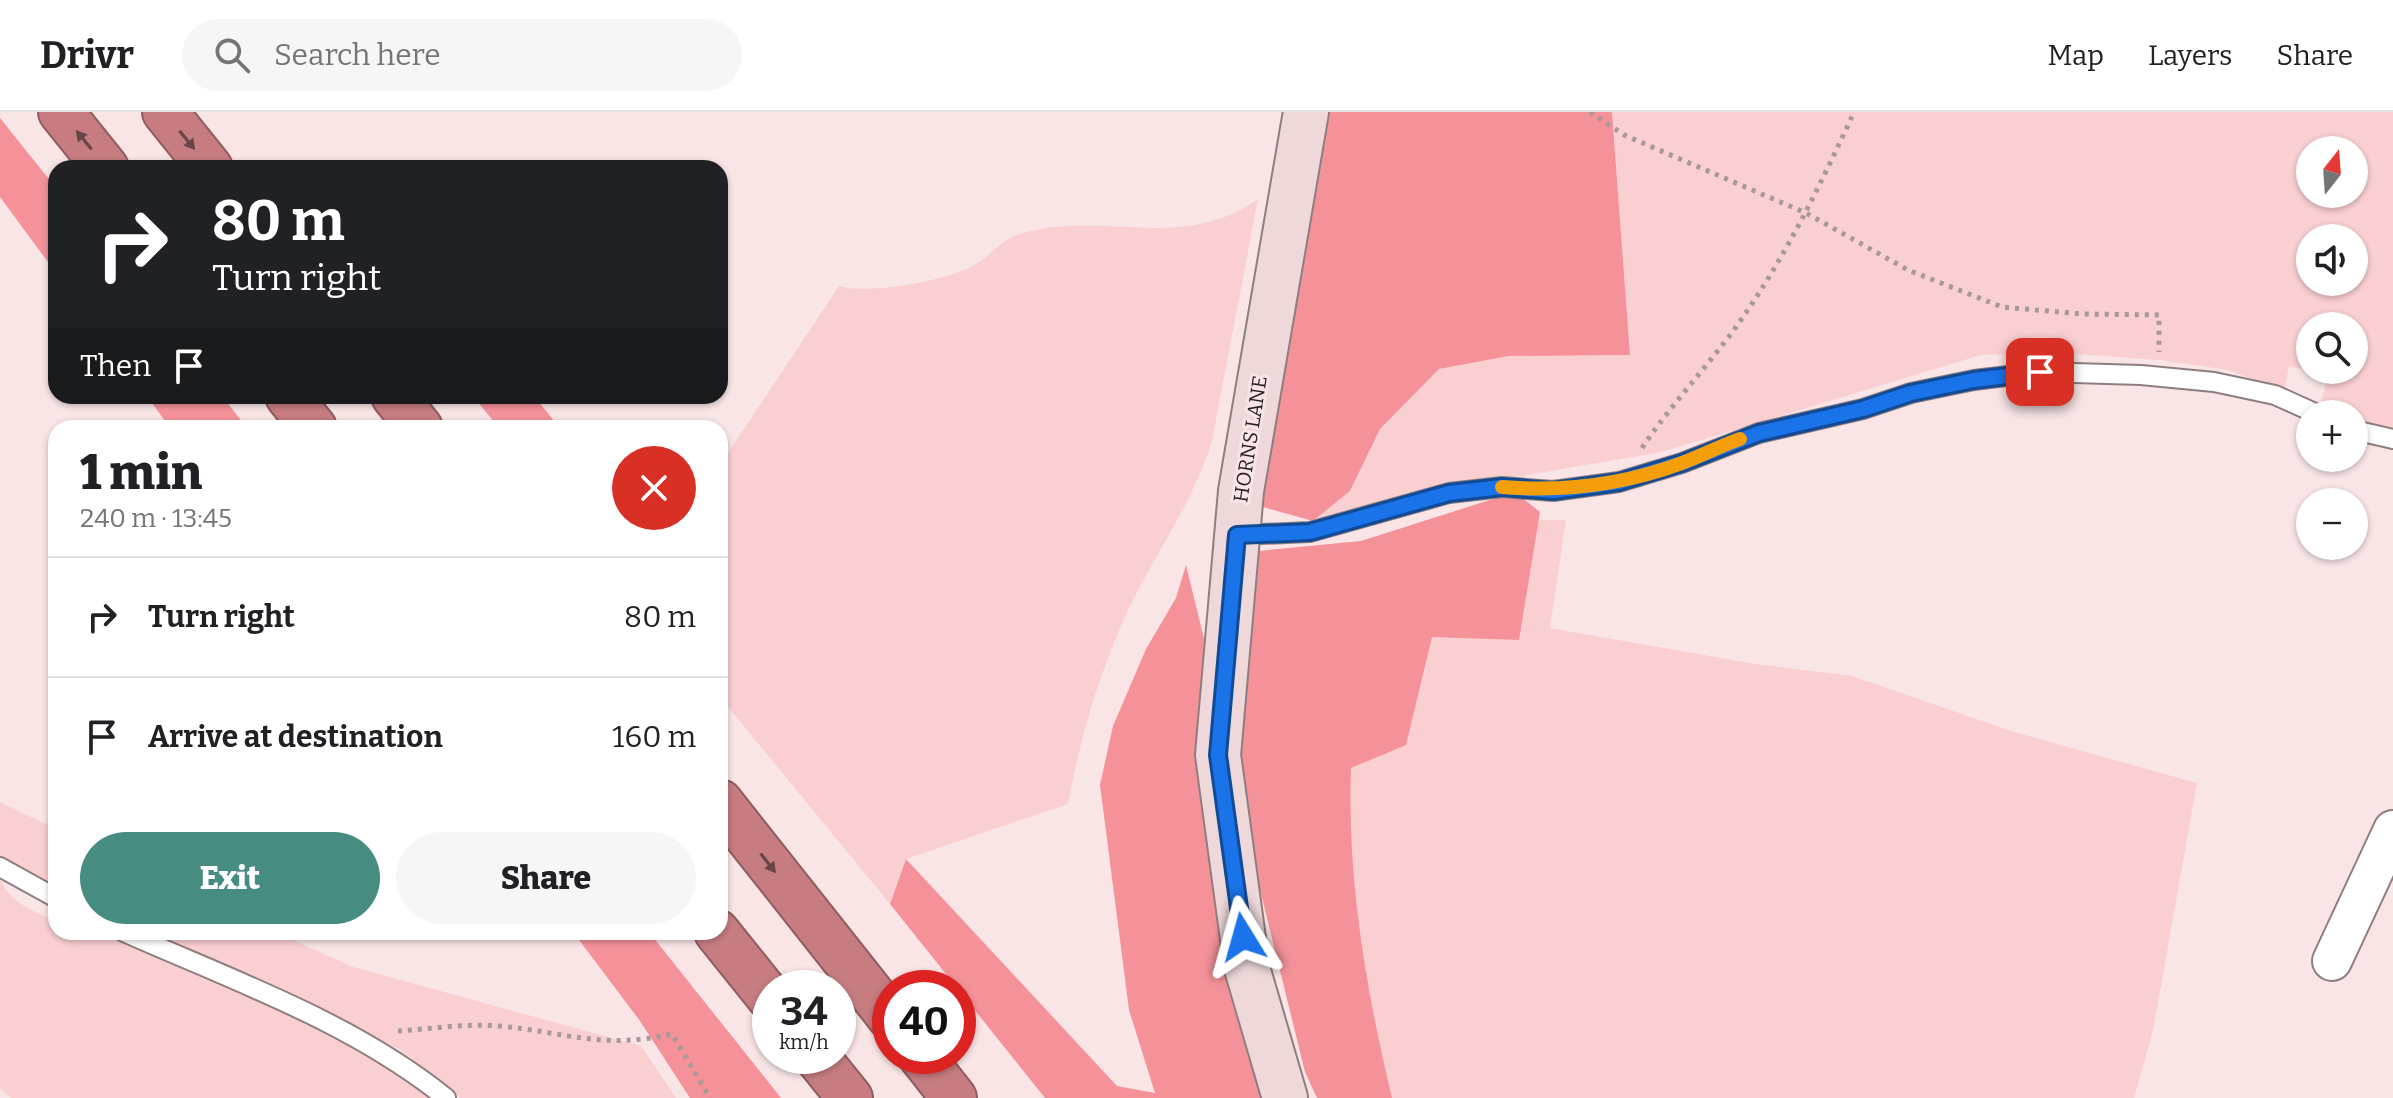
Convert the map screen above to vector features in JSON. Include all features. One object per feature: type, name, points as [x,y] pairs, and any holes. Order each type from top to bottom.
[{"type":"highway","points":[[61,112],[100,160]]},
{"type":"highway","points":[[165,112],[204,160]]},
{"type":"highway","points":[[294,404],[308,420]]},
{"type":"highway","points":[[400,404],[414,420]]},
{"type":"highway","points":[[728,812],[872,994]]},
{"type":"highway","points":[[723,940],[752,976]]},
{"type":"highway","points":[[831,1074],[850,1098]]},
{"type":"highway","points":[[935,1074],[954,1098]]},
{"type":"street","name":"HORNS LANE","points":[[1285,1098],[1266,1044],[1247,968],[1218,755],[1241,491],[1306,112]]},
{"type":"street","points":[[2332,961],[2393,830]]},
{"type":"lane","points":[[1237,535],[1310,532],[1449,493],[1502,487],[1553,491],[1619,482],[1682,463],[1759,433],[1863,409],[1924,390],[2040,372],[2141,375],[2214,382],[2275,395],[2296,404]]},
{"type":"lane","points":[[2368,433],[2393,439]]},
{"type":"lane","points":[[0,867],[48,894]]},
{"type":"lane","points":[[142,940],[352,1034],[415,1073],[446,1098]]},
{"type":"path","points":[[1590,112],[1624,135],[1806,213],[1908,270],[2002,307],[2082,314],[2159,315],[2159,360]]},
{"type":"path","points":[[1619,482],[1674,401],[1736,327],[1806,213],[1854,112]]},
{"type":"path","points":[[352,1034],[496,1025],[602,1042],[636,1042],[672,1034],[710,1098]]},
{"type":"shaded area","points":[[1325,112],[1612,112],[1630,355],[1509,356],[1439,369],[1380,429],[1350,491],[1313,521],[1259,506]]},
{"type":"shaded area","points":[[1612,112],[2393,112],[2393,428],[2368,423],[2368,400],[2322,400],[2325,384],[2368,384],[2368,312],[2296,312],[2296,367],[2289,366],[2284,391],[2228,370],[2159,360],[2051,352],[1981,355],[1662,452],[1468,485],[1382,508],[1313,521],[1350,491],[1380,429],[1439,369],[1509,356],[1630,355]]},
{"type":"shaded area","points":[[0,118],[48,178],[48,262],[0,197]]},
{"type":"shaded area","points":[[1258,199],[1212,441],[1194,487],[1136,595],[1106,662],[1078,756],[1068,804],[906,859],[890,904],[728,707],[728,453],[839,286],[886,288],[943,277],[971,267],[1002,243],[1027,232],[1057,227],[1173,227],[1202,224],[1230,215]]},
{"type":"shaded area","points":[[153,404],[228,404],[241,420],[164,420]]},
{"type":"shaded area","points":[[480,404],[540,404],[554,420],[492,420]]},
{"type":"shaded area","points":[[1515,492],[1540,512],[1519,640],[1432,637],[1406,745],[1351,768],[1352,851],[1360,934],[1392,1098],[1317,1098],[1305,1072],[1241,813],[1236,638],[1248,552],[1361,541]]},
{"type":"shaded area","points":[[1500,520],[1566,520],[1550,628],[1755,664],[1852,676],[2014,732],[2197,783],[2153,1031],[2134,1098],[1371,1098],[1258,558]]},
{"type":"shaded area","points":[[1186,565],[1208,655],[1209,852],[1248,1056],[1267,1098],[1045,1098],[976,1012],[976,970],[943,970],[890,904],[906,859],[1117,1086],[1155,1093],[1129,1010],[1100,785],[1113,726],[1146,649],[1176,598]]},
{"type":"shaded area","points":[[0,802],[48,825],[48,882],[0,855]]},
{"type":"shaded area","points":[[0,879],[9,894],[48,917],[48,940],[127,940],[367,1050],[434,1098],[11,1098],[0,1088]]},
{"type":"shaded area","points":[[169,940],[293,940],[353,967],[641,1046],[676,1098],[460,1098],[401,1050]]},
{"type":"shaded area","points":[[579,940],[655,940],[752,1062],[752,1074],[762,1074],[781,1098],[690,1098],[640,1021]]},
{"type":"slow traffic","points":[[1502,487],[1553,491],[1619,482],[1682,463],[1740,439]]},
{"type":"route","points":[[1243,937],[1218,755],[1237,535],[1310,532],[1449,493],[1502,487],[1553,491],[1619,482],[1682,463],[1759,433],[1863,409],[1911,393],[1974,380],[2040,372]]}]
